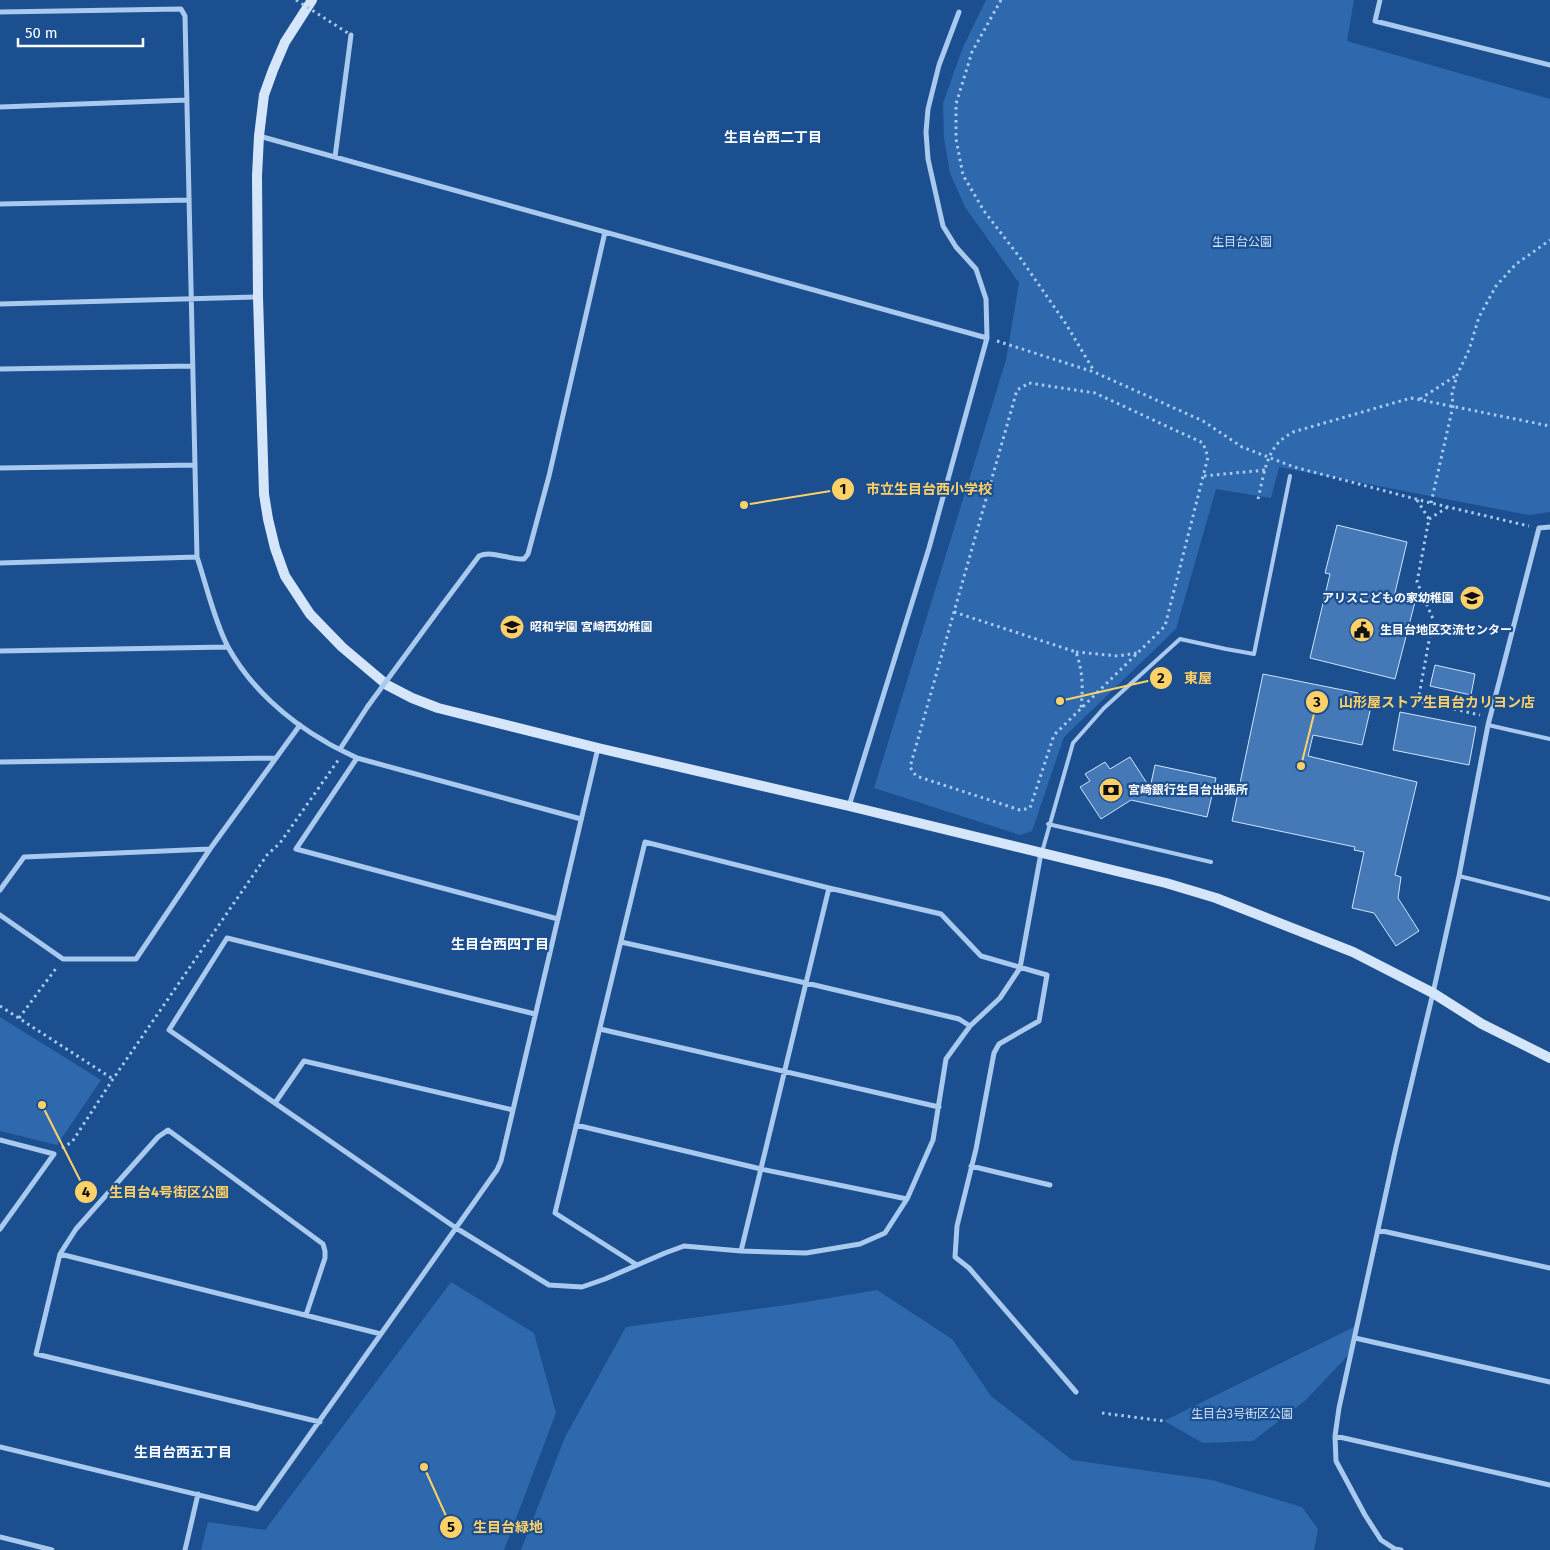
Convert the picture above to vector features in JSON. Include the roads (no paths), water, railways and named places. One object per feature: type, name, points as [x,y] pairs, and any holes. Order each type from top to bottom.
[{"type":"street","points":[[312,0],[285,42],[273,70],[264,95],[259,136],[257,176],[258,296],[264,494],[275,548],[285,576],[310,614],[342,647],[387,685],[412,698],[438,708],[473,718],[510,725],[598,748],[850,806],[1166,883],[1216,898],[1353,952],[1433,994],[1482,1024],[1550,1058]]},
{"type":"street","points":[[1380,0],[1375,21],[1550,66]]},
{"type":"street","points":[[0,12],[181,9],[185,16],[196,557],[228,647],[243,670],[264,695],[284,714],[327,743],[356,758],[581,819]]},
{"type":"street","points":[[850,806],[928,548],[987,338],[986,299],[976,269],[956,247],[944,226],[928,159],[926,132],[928,109],[939,65],[959,12]]},
{"type":"street","points":[[335,157],[351,36]]},
{"type":"street","points":[[0,107],[188,100]]},
{"type":"street","points":[[259,136],[987,338]]},
{"type":"street","points":[[0,204],[189,200]]},
{"type":"street","points":[[340,749],[368,706],[479,556],[486,553],[515,560],[524,559],[528,554],[549,476],[605,232]]},
{"type":"street","points":[[0,304],[258,296]]},
{"type":"street","points":[[0,369],[193,366]]},
{"type":"street","points":[[0,468],[195,466]]},
{"type":"street","points":[[1397,1550],[1381,1540],[1365,1515],[1336,1461],[1335,1436],[1396,1147],[1459,876],[1488,725],[1539,528],[1550,527]]},
{"type":"street","points":[[0,562],[196,557]]},
{"type":"street","points":[[0,651],[228,647]]},
{"type":"street","points":[[0,915],[63,959],[136,959],[210,849],[300,725]]},
{"type":"street","points":[[0,1447],[257,1509],[497,1170],[501,1161],[598,748]]},
{"type":"street","points":[[0,762],[275,758]]},
{"type":"street","points":[[356,758],[296,849],[558,919]]},
{"type":"street","points":[[637,1265],[555,1213],[646,842],[941,914],[981,956],[1047,975],[1039,1021],[999,1044],[994,1053],[957,1226],[955,1257],[969,1268],[1076,1392]]},
{"type":"street","points":[[0,890],[24,857],[210,849]]},
{"type":"street","points":[[535,1014],[227,938],[168,1030],[456,1228],[549,1285],[582,1287],[684,1246],[741,1252],[806,1253],[860,1244],[885,1233],[907,1199],[933,1140],[946,1059],[970,1026],[1000,998],[1020,968],[1041,854]]},
{"type":"street","points":[[741,1252],[829,888]]},
{"type":"street","points":[[621,942],[959,1019],[970,1026]]},
{"type":"street","points":[[600,1028],[939,1107]]},
{"type":"street","points":[[275,1103],[304,1061],[512,1110]]},
{"type":"street","points":[[576,1125],[761,1169],[907,1199]]},
{"type":"street","points":[[306,1316],[325,1258],[323,1244],[168,1130],[158,1137],[76,1229],[60,1254],[36,1354],[320,1422]]},
{"type":"street","points":[[0,1140],[54,1154],[0,1229]]},
{"type":"street","points":[[971,1166],[1050,1186]]},
{"type":"street","points":[[1378,1230],[1550,1268]]},
{"type":"street","points":[[60,1254],[382,1334]]},
{"type":"street","points":[[1355,1338],[1550,1382]]},
{"type":"street","points":[[1335,1436],[1550,1485]]},
{"type":"street","points":[[185,1550],[198,1494]]},
{"type":"street","points":[[0,1538],[52,1550]]},
{"type":"lane","points":[[1041,854],[1048,824],[1073,743],[1104,708],[1180,639],[1254,654],[1290,476]]},
{"type":"lane","points":[[1488,725],[1550,739]]},
{"type":"lane","points":[[1048,824],[1211,862]]},
{"type":"lane","points":[[1459,876],[1550,899]]},
{"type":"place","name":"市立生目台西小学校","points":[[744,505]]},
{"type":"place","name":"アリスこどもの家幼稚園","points":[[1472,598]]},
{"type":"place","name":"昭和学園 宮崎西幼稚園","points":[[512,627]]},
{"type":"place","name":"生目台地区交流センター","points":[[1362,630]]},
{"type":"place","name":"東屋","points":[[1060,701]]},
{"type":"place","name":"山形屋ストア生目台カリヨン店","points":[[1301,766]]},
{"type":"place","name":"宮崎銀行生目台出張所","points":[[1111,790]]},
{"type":"place","name":"生目台4号街区公園","points":[[42,1105]]},
{"type":"place","name":"生目台緑地","points":[[424,1467]]},
{"type":"district","name":"生目台西二丁目","points":[[773,137]]},
{"type":"district","name":"生目台西四丁目","points":[[500,944]]},
{"type":"district","name":"生目台西五丁目","points":[[183,1452]]},
{"type":"park label","name":"生目台公園","points":[[1242,242]]},
{"type":"park label","name":"生目台3号街区公園","points":[[1242,1414]]}]
